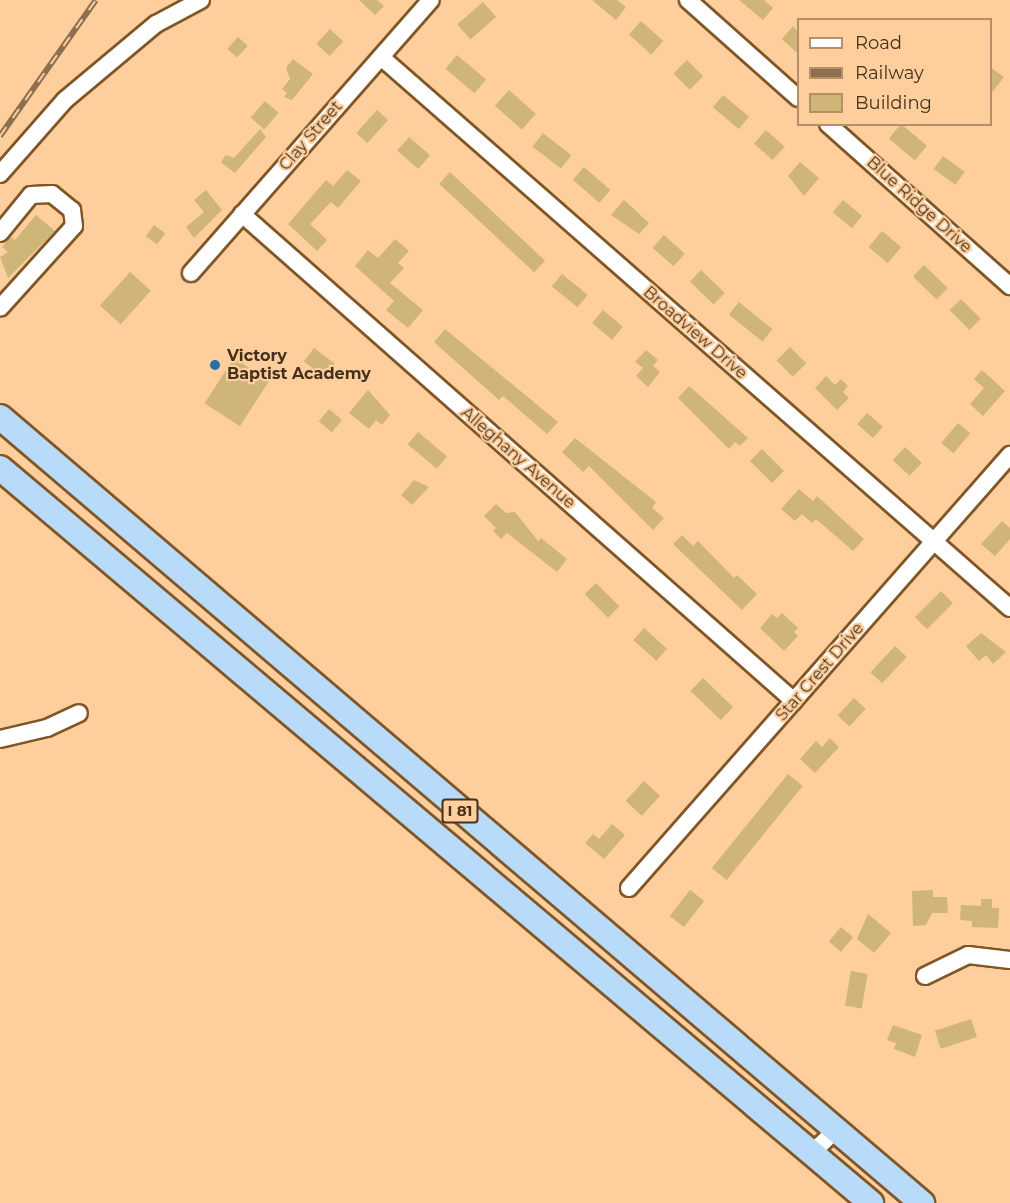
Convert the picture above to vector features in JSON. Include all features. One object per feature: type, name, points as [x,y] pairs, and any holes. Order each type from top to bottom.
[{"type":"highway","name":"I 81","points":[[0,417],[922,1203]]},
{"type":"highway","name":"I 81","points":[[0,468],[871,1203]]},
{"type":"street","points":[[0,174],[65,100],[156,24],[201,0]]},
{"type":"street","name":"Clay Street","points":[[191,273],[431,0]]},
{"type":"street","points":[[688,0],[797,97]]},
{"type":"street","name":"Broadview Drive","points":[[381,57],[1010,608]]},
{"type":"street","name":"Blue Ridge Drive","points":[[830,126],[1010,286]]},
{"type":"street","points":[[0,233],[31,195],[52,194],[72,210],[74,226],[0,308]]},
{"type":"street","name":"Alleghany Avenue","points":[[242,214],[794,702]]},
{"type":"street","name":"Star Crest Drive","points":[[629,888],[1010,455]]},
{"type":"street","points":[[0,739],[47,728],[79,713]]},
{"type":"street","points":[[925,976],[968,955],[1010,960]]},
{"type":"street","points":[[812,1153],[836,1130]]},
{"type":"building","points":[[359,0],[377,0],[384,6],[375,15]]},
{"type":"building","points":[[592,0],[617,0],[626,7],[616,20]]},
{"type":"building","points":[[739,0],[764,0],[773,8],[763,20]]},
{"type":"building","points":[[483,2],[496,17],[470,39],[457,24]]},
{"type":"building","points":[[641,21],[663,41],[651,54],[629,34]]},
{"type":"building","points":[[793,26],[797,30],[797,53],[782,39]]},
{"type":"building","points":[[330,29],[343,41],[330,56],[316,44]]},
{"type":"building","points":[[238,37],[248,46],[237,58],[227,49]]},
{"type":"building","points":[[457,55],[486,79],[475,93],[445,69]]},
{"type":"building","points":[[293,59],[313,74],[292,100],[284,97],[287,93],[282,89],[290,79],[286,68]]},
{"type":"building","points":[[687,60],[703,76],[690,90],[674,73]]},
{"type":"building","points":[[992,68],[1004,77],[992,92]]},
{"type":"building","points":[[509,90],[536,114],[522,130],[495,106]]},
{"type":"building","points":[[723,95],[749,117],[739,129],[713,107]]},
{"type":"building","points":[[265,101],[279,113],[264,129],[251,118]]},
{"type":"building","points":[[377,110],[388,120],[367,143],[356,133]]},
{"type":"building","points":[[899,126],[903,126],[927,146],[915,160],[889,139]]},
{"type":"building","points":[[260,129],[266,137],[235,173],[221,162],[226,155],[234,158]]},
{"type":"building","points":[[766,130],[785,147],[773,160],[754,143]]},
{"type":"building","points":[[543,133],[571,155],[561,169],[533,146]]},
{"type":"building","points":[[409,137],[430,155],[418,169],[397,151]]},
{"type":"building","points":[[943,156],[965,172],[955,185],[934,169]]},
{"type":"building","points":[[800,162],[819,178],[804,196],[788,176]]},
{"type":"building","points":[[584,167],[610,190],[599,203],[573,180]]},
{"type":"building","points":[[347,170],[361,181],[338,208],[331,202],[310,224],[327,240],[317,251],[288,224],[326,180],[333,186]]},
{"type":"building","points":[[450,172],[545,261],[534,272],[439,184]]},
{"type":"building","points":[[206,190],[222,210],[194,238],[186,227],[204,212],[194,200]]},
{"type":"building","points":[[624,200],[649,223],[639,234],[611,215]]},
{"type":"building","points":[[843,200],[862,216],[852,228],[833,212]]},
{"type":"building","points":[[36,215],[55,231],[8,278],[0,257],[8,252],[2,247],[11,237],[15,240]]},
{"type":"building","points":[[154,225],[165,233],[157,245],[146,236]]},
{"type":"building","points":[[882,231],[901,247],[888,263],[869,247]]},
{"type":"building","points":[[664,235],[685,254],[673,266],[653,248]]},
{"type":"building","points":[[395,239],[409,251],[398,263],[404,268],[390,283],[423,310],[408,328],[386,310],[394,301],[355,266],[368,250],[378,258]]},
{"type":"building","points":[[924,265],[948,288],[937,299],[913,277]]},
{"type":"building","points":[[701,270],[725,293],[714,304],[690,282]]},
{"type":"building","points":[[130,272],[151,291],[121,324],[100,305]]},
{"type":"building","points":[[562,274],[588,295],[578,307],[552,286]]},
{"type":"building","points":[[961,299],[981,319],[969,330],[950,310]]},
{"type":"building","points":[[739,302],[772,329],[762,341],[729,314]]},
{"type":"building","points":[[603,310],[623,327],[612,340],[592,323]]},
{"type":"building","points":[[445,329],[558,422],[547,434],[503,396],[499,400],[434,342]]},
{"type":"building","points":[[790,347],[806,363],[793,377],[777,360]]},
{"type":"building","points":[[314,348],[335,364],[325,377],[304,362]]},
{"type":"building","points":[[646,350],[658,360],[653,366],[660,372],[648,387],[636,376],[643,368],[635,362]]},
{"type":"building","points":[[234,358],[269,381],[240,426],[205,403]]},
{"type":"building","points":[[982,370],[1005,391],[983,416],[970,404],[984,388],[974,379]]},
{"type":"building","points":[[826,376],[835,385],[841,379],[848,386],[843,392],[849,398],[837,410],[815,388]]},
{"type":"building","points":[[689,386],[748,438],[740,446],[735,442],[729,449],[678,398]]},
{"type":"building","points":[[368,390],[390,415],[382,425],[376,420],[369,429],[349,413]]},
{"type":"building","points":[[329,409],[342,420],[332,432],[319,421]]},
{"type":"building","points":[[867,413],[883,427],[873,438],[857,424]]},
{"type":"building","points":[[958,423],[970,433],[954,453],[941,443]]},
{"type":"building","points":[[418,432],[447,456],[437,469],[408,444]]},
{"type":"building","points":[[575,438],[656,502],[652,508],[664,518],[653,530],[589,466],[583,472],[562,452]]},
{"type":"building","points":[[905,447],[922,463],[910,476],[893,460]]},
{"type":"building","points":[[762,449],[784,471],[772,483],[750,461]]},
{"type":"building","points":[[414,480],[429,487],[412,505],[401,495]]},
{"type":"building","points":[[799,489],[813,501],[817,496],[864,539],[853,551],[816,519],[812,523],[802,514],[795,521],[781,509]]},
{"type":"building","points":[[496,504],[506,513],[515,512],[538,541],[541,538],[567,559],[557,572],[507,533],[501,539],[493,531],[496,528],[484,516]]},
{"type":"building","points":[[1002,521],[1010,528],[1010,539],[995,556],[981,544]]},
{"type":"building","points":[[682,535],[693,546],[698,541],[734,578],[737,575],[757,594],[742,610],[673,544]]},
{"type":"building","points":[[596,583],[619,606],[608,618],[585,594]]},
{"type":"building","points":[[941,591],[953,603],[927,629],[915,617]]},
{"type":"building","points":[[782,613],[798,628],[794,632],[798,636],[784,651],[760,628],[772,614],[777,618]]},
{"type":"building","points":[[644,628],[667,649],[656,661],[633,640]]},
{"type":"building","points":[[981,633],[1006,652],[993,664],[986,655],[979,661],[966,646]]},
{"type":"building","points":[[895,646],[907,657],[882,683],[870,672]]},
{"type":"building","points":[[703,678],[733,707],[721,720],[690,691]]},
{"type":"building","points":[[854,698],[866,709],[849,726],[838,716]]},
{"type":"building","points":[[830,738],[839,747],[815,773],[800,759],[816,741],[822,747]]},
{"type":"building","points":[[788,774],[803,786],[727,880],[712,868]]},
{"type":"building","points":[[644,781],[660,796],[642,816],[626,801]]},
{"type":"building","points":[[612,824],[625,835],[604,859],[585,843],[593,834],[599,839]]},
{"type":"building","points":[[690,890],[704,901],[684,927],[670,916]]},
{"type":"building","points":[[933,890],[933,897],[947,897],[948,913],[932,913],[926,925],[913,926],[912,891]]},
{"type":"building","points":[[981,899],[992,899],[992,908],[999,908],[998,928],[972,927],[972,921],[960,920],[961,905],[981,906]]},
{"type":"building","points":[[868,914],[891,933],[874,953],[857,939]]},
{"type":"building","points":[[841,927],[853,937],[841,952],[829,942]]},
{"type":"building","points":[[851,971],[868,974],[862,1008],[845,1005]]},
{"type":"building","points":[[971,1019],[977,1037],[941,1049],[935,1031]]},
{"type":"building","points":[[893,1025],[922,1035],[915,1057],[894,1049],[896,1043],[887,1040]]},
{"type":"railway","points":[[0,136],[96,0]]},
{"type":"place","name":"Victory Baptist Academy","points":[[215,365]]}]
